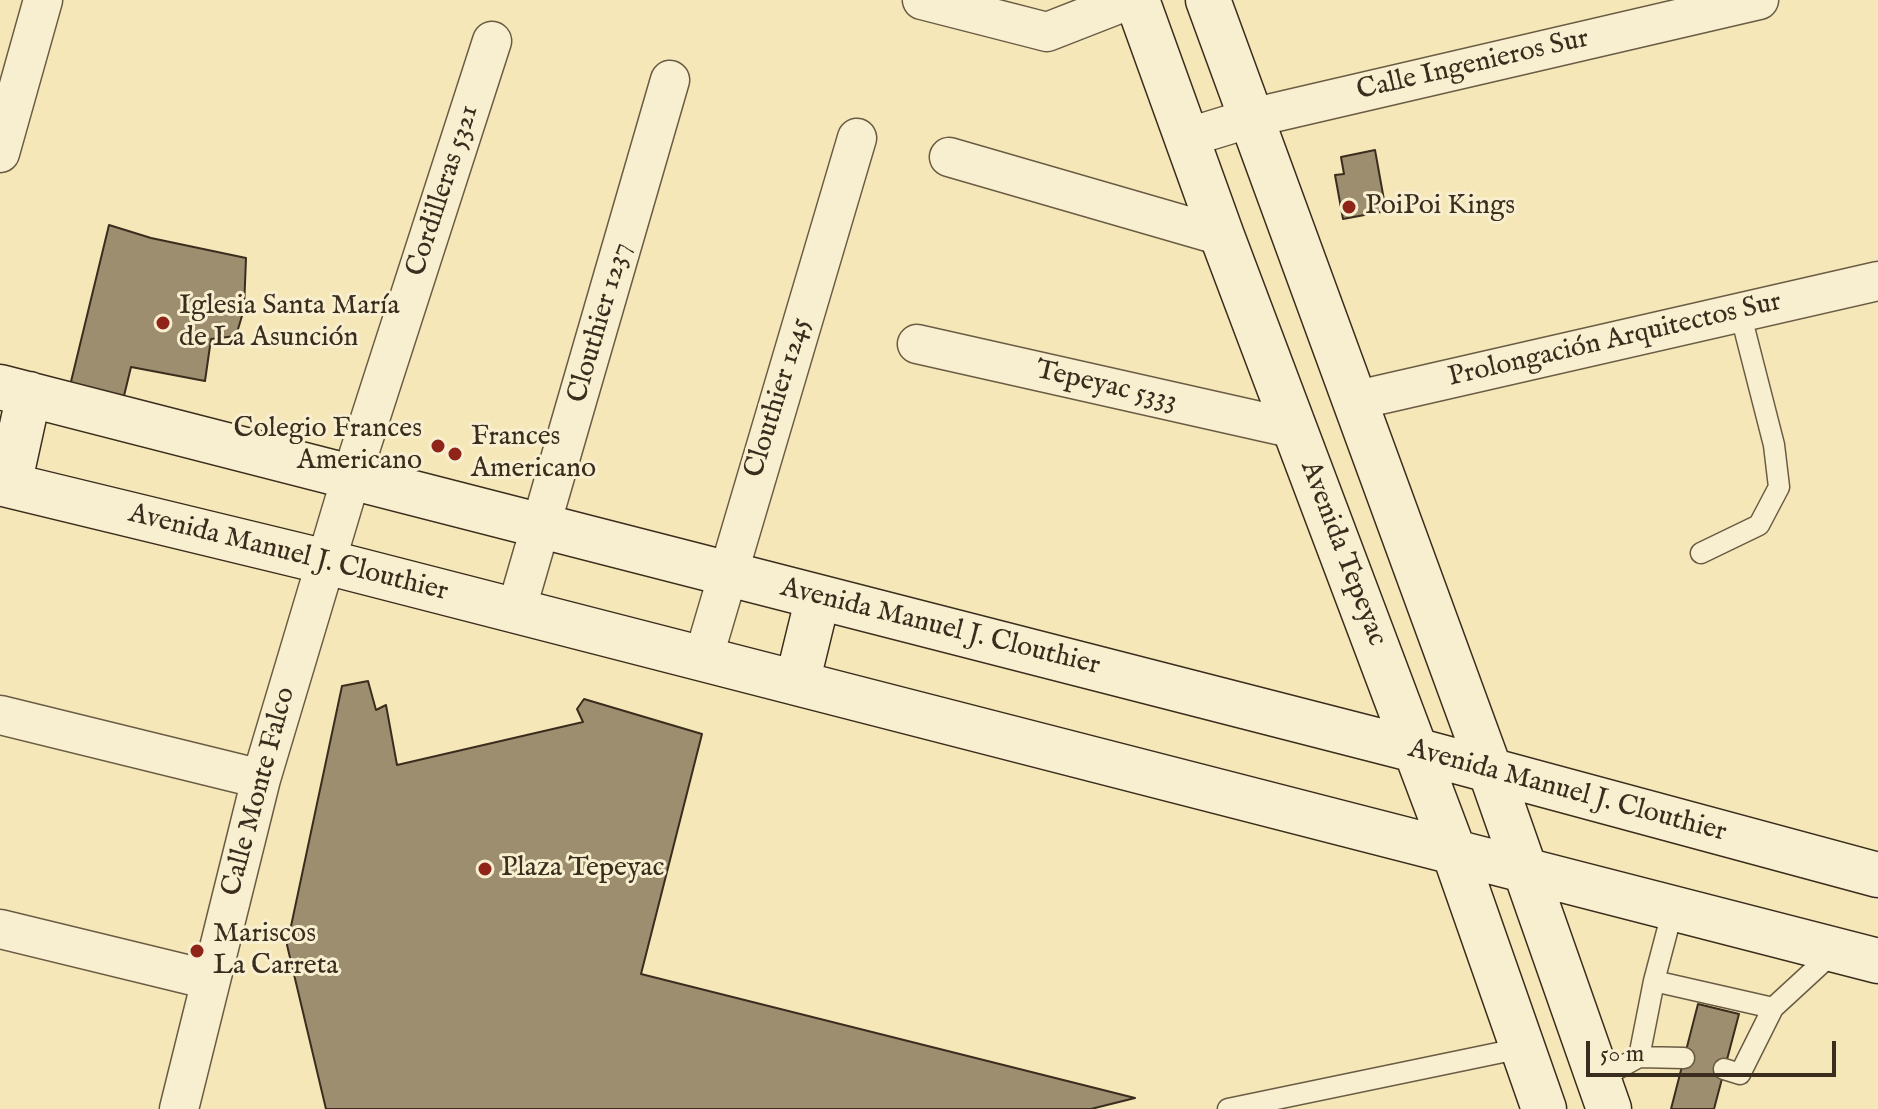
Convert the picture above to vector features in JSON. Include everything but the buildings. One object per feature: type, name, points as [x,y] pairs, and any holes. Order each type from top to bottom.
[{"type":"main road","name":"Avenida Tepeyac","points":[[1137,0],[1189,137],[1222,236],[1454,852],[1544,1109]]},
{"type":"main road","points":[[1208,0],[1491,773],[1604,1094]]},
{"type":"main road","points":[[4,484],[14,391]]},
{"type":"main road","name":"Avenida Manuel J. Clouthier","points":[[14,391],[1415,750],[1878,875]]},
{"type":"main road","name":"Avenida Manuel J. Clouthier","points":[[4,484],[326,562],[1878,961]]},
{"type":"main road","points":[[797,683],[818,597]]},
{"type":"street","points":[[0,153],[43,0]]},
{"type":"street","points":[[922,0],[1047,32],[1129,0]]},
{"type":"street","name":"Calle Ingenieros Sur","points":[[1189,137],[1251,118],[1759,0]]},
{"type":"street","name":"Cordilleras 5321","points":[[351,478],[492,41]]},
{"type":"street","name":"Clouthier 1237","points":[[516,611],[670,80]]},
{"type":"street","name":"Clouthier 1245","points":[[703,659],[857,138]]},
{"type":"street","points":[[949,157],[1222,236]]},
{"type":"street","name":"Prolongación Arquitectos Sur","points":[[1353,401],[1878,281]]},
{"type":"street","name":"Tepeyac 5333","points":[[917,344],[1295,429]]},
{"type":"street","name":"Calle Monte Falco","points":[[179,1109],[261,779],[351,478]]},
{"type":"street","points":[[0,715],[261,779]]},
{"type":"street","points":[[0,929],[210,980]]},
{"type":"lane","points":[[1701,553],[1759,525],[1779,487],[1774,445],[1740,312]]},
{"type":"lane","points":[[1604,1094],[1639,1057],[1673,909]]},
{"type":"lane","points":[[1724,1069],[1740,1074],[1773,1008],[1836,950]]},
{"type":"lane","points":[[1654,981],[1773,1008]]},
{"type":"lane","points":[[1228,1109],[1323,1100],[1522,1048]]},
{"type":"lane","points":[[1639,1057],[1684,1058]]},
{"type":"place","name":"PoiPoi Kings","points":[[1349,207]]},
{"type":"place","name":"Iglesia Santa María de La Asunción","points":[[163,323]]},
{"type":"place","name":"Colegio Frances Americano","points":[[438,446]]},
{"type":"place","name":"Frances Americano","points":[[455,454]]},
{"type":"place","name":"Plaza Tepeyac","points":[[485,869]]},
{"type":"place","name":"Mariscos La Carreta","points":[[197,951]]}]
